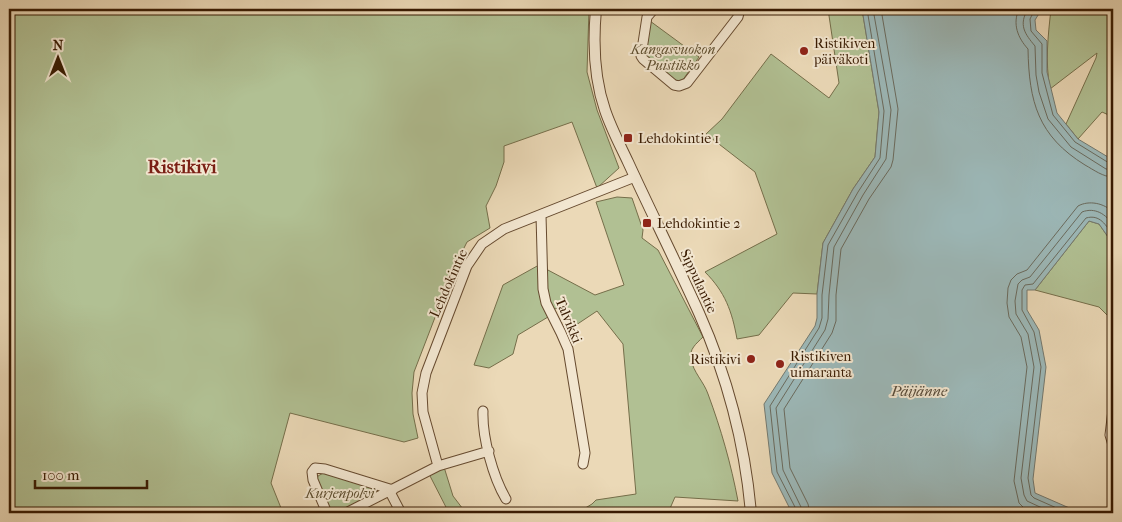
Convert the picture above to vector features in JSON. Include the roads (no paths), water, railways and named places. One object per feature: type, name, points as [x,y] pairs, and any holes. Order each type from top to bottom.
[{"type":"street","name":"Sippulantie","points":[[596,9],[594,51],[604,110],[700,314],[720,366],[744,454],[751,513]]},
{"type":"street","points":[[654,9],[648,17],[641,56],[643,60],[679,86],[687,83],[738,17],[740,9]]},
{"type":"street","name":"Lehdokintie","points":[[438,466],[423,412],[422,393],[426,373],[467,266],[482,244],[504,229],[635,178]]},
{"type":"street","name":"Talvikki","points":[[541,215],[543,289],[546,303],[568,349],[585,453],[583,464]]},
{"type":"street","points":[[1113,410],[1110,435],[1113,445]]},
{"type":"street","points":[[483,411],[482,423],[489,451],[500,488],[506,499]]},
{"type":"street","points":[[346,513],[438,466],[489,451]]},
{"type":"street","points":[[327,513],[313,480],[312,472],[316,468],[325,468],[391,491],[401,513]]},
{"type":"water","name":"Päijänne","points":[[862,9],[1039,9],[1040,12],[1035,20],[1036,30],[1047,41],[1047,72],[1057,113],[1078,139],[1113,160],[1113,244],[1099,224],[1089,221],[1035,290],[1027,290],[1027,310],[1039,330],[1046,367],[1033,479],[1035,493],[1077,513],[792,513],[772,473],[764,404],[815,326],[823,243],[853,189],[875,157],[879,112]]},
{"type":"place","name":"Ristikiven päiväkoti","points":[[804,51]]},
{"type":"place","name":"Lehdokintie 1","points":[[628,138]]},
{"type":"place","name":"Lehdokintie 2","points":[[647,223]]},
{"type":"place","name":"Ristikivi","points":[[751,359]]},
{"type":"place","name":"Ristikiven uimaranta","points":[[780,364]]},
{"type":"district","name":"Ristikivi","points":[[182,166]]},
{"type":"park label","name":"Kangasvuokon Puistikko","points":[[673,58]]},
{"type":"park label","name":"Kurjenpolvi","points":[[340,493]]}]
